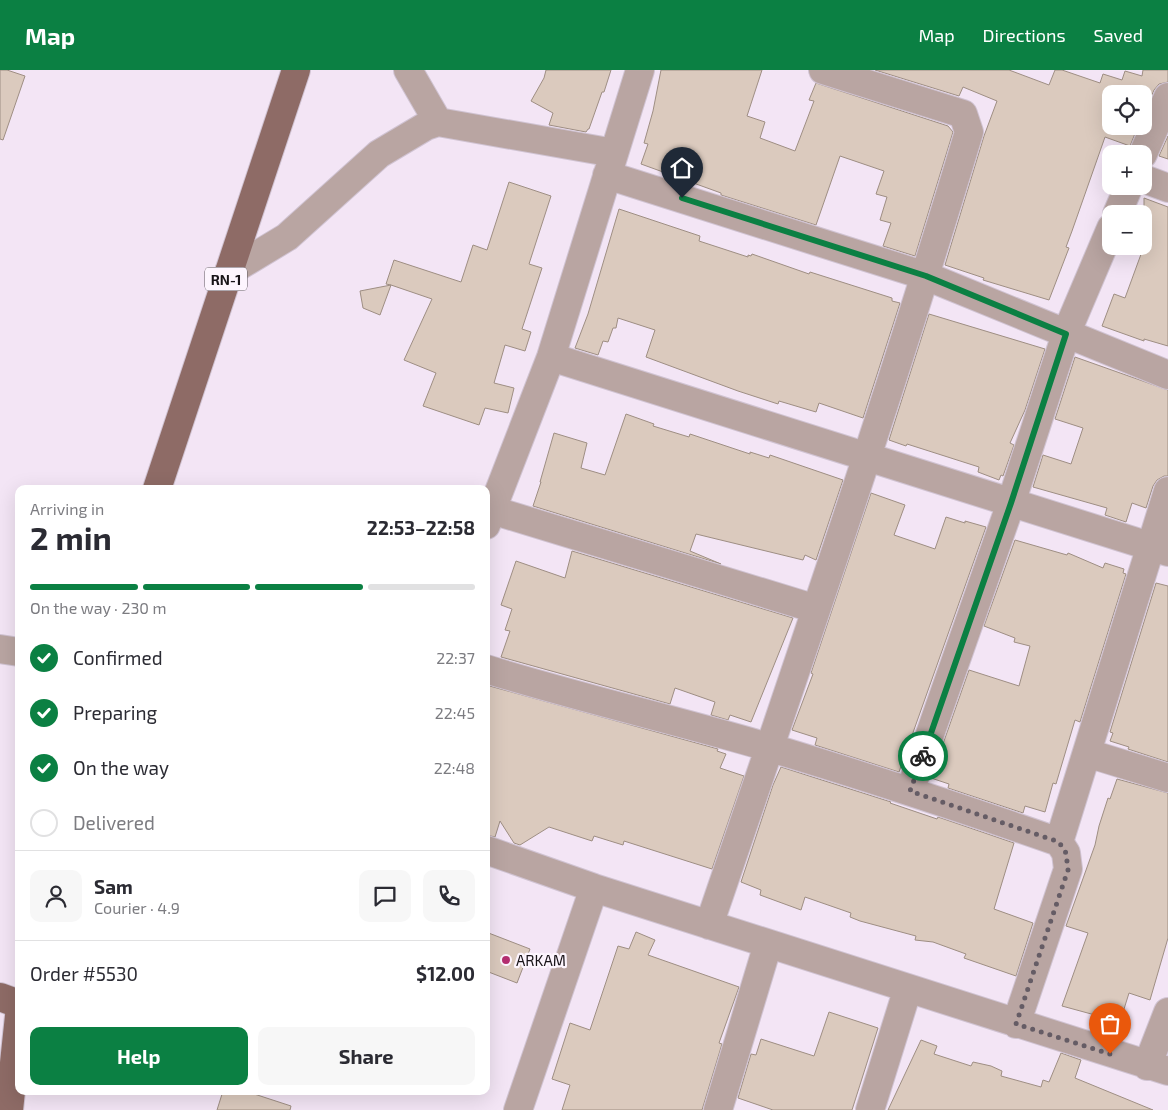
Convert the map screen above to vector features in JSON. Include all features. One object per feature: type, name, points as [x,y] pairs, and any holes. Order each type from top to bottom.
[{"type":"main road","name":"RN-1","points":[[158,485],[296,70]]},
{"type":"main road","points":[[0,997],[15,1003]]},
{"type":"main road","points":[[10,1110],[15,1058]]},
{"type":"street","points":[[408,70],[438,122]]},
{"type":"street","points":[[490,515],[551,357],[640,70]]},
{"type":"street","points":[[708,925],[770,748],[926,276],[969,132],[963,114],[823,70]]},
{"type":"street","points":[[1147,145],[1168,97]]},
{"type":"street","points":[[229,272],[287,236],[379,154],[426,126],[438,122],[611,164],[926,276],[1168,375]]},
{"type":"street","points":[[1152,182],[1168,188]]},
{"type":"street","points":[[910,791],[1011,503],[1066,334],[1102,249]]},
{"type":"street","points":[[551,357],[1160,550]]},
{"type":"street","points":[[1059,842],[1087,753],[1160,550],[1168,491]]},
{"type":"street","points":[[490,518],[816,609]]},
{"type":"street","points":[[0,649],[15,651]]},
{"type":"street","points":[[490,670],[533,684],[770,748],[910,791],[1059,842],[1066,853],[1068,870],[1016,1024]]},
{"type":"street","points":[[1087,753],[1168,778]]},
{"type":"street","points":[[490,851],[594,888],[1158,1069],[1168,1012]]},
{"type":"street","points":[[518,1110],[594,888]]},
{"type":"street","points":[[718,1110],[768,944]]},
{"type":"street","points":[[870,1110],[908,988]]},
{"type":"building","points":[[0,70],[7,70],[25,76],[3,140],[0,139]]},
{"type":"building","points":[[546,70],[611,70],[604,92],[602,92],[589,129],[586,132],[549,125],[553,113],[531,101],[544,78]]},
{"type":"building","points":[[661,70],[762,70],[747,116],[765,122],[760,138],[795,151],[814,101],[809,100],[816,83],[948,126],[953,132],[915,256],[883,246],[891,223],[880,220],[887,197],[876,194],[884,171],[840,156],[816,225],[721,195],[721,193],[641,164],[648,144],[644,143],[653,111]]},
{"type":"building","points":[[875,70],[1009,70],[1049,85],[1055,70],[1062,70],[1100,83],[1103,74],[1122,80],[1125,71],[1142,76],[1143,70],[1168,70],[1168,82],[1159,84],[1152,95],[1152,85],[1102,85],[1102,135],[1134,135],[1130,145],[1105,137],[1066,247],[1069,248],[1049,300],[983,280],[984,278],[945,265],[984,136],[997,101],[963,87],[959,96]]},
{"type":"building","points":[[1168,136],[1168,159],[1159,156]]},
{"type":"building","points":[[509,182],[551,196],[529,264],[542,268],[522,329],[531,332],[525,351],[505,345],[494,383],[514,388],[508,413],[485,408],[479,425],[423,406],[436,373],[404,360],[432,299],[386,284],[394,260],[461,282],[473,245],[487,250]]},
{"type":"building","points":[[1144,198],[1168,207],[1168,346],[1144,339],[1144,341],[1102,326],[1114,294],[1125,298],[1141,255],[1152,255],[1152,205],[1144,205]]},
{"type":"building","points":[[619,209],[700,236],[699,241],[748,257],[748,255],[751,256],[752,254],[809,274],[810,272],[892,298],[892,301],[900,303],[863,418],[819,403],[816,412],[779,401],[778,404],[646,357],[655,330],[618,318],[616,328],[613,328],[608,342],[603,341],[598,355],[575,348],[588,314]]},
{"type":"building","points":[[391,285],[380,315],[363,308],[360,291]]},
{"type":"building","points":[[929,314],[1045,349],[1025,410],[1010,443],[1014,445],[1003,476],[1001,475],[999,480],[978,472],[979,467],[889,440]]},
{"type":"building","points":[[1075,357],[1168,390],[1168,476],[1157,480],[1153,486],[1146,508],[1132,503],[1126,522],[1105,515],[1107,508],[1033,487],[1043,455],[1071,464],[1083,428],[1055,419]]},
{"type":"building","points":[[626,414],[654,424],[653,426],[689,437],[690,434],[750,454],[750,452],[769,458],[770,455],[843,480],[816,560],[805,555],[803,560],[696,534],[690,551],[721,564],[533,506],[554,433],[587,443],[581,468],[605,475]]},
{"type":"building","points":[[871,493],[905,505],[894,535],[935,549],[946,517],[986,527],[899,772],[815,745],[817,738],[792,730],[813,674],[811,673]]},
{"type":"building","points":[[1015,540],[1067,555],[1068,553],[1103,568],[1105,563],[1124,569],[1123,573],[1126,574],[1080,722],[1075,720],[1056,784],[1053,783],[1045,812],[1025,806],[1023,813],[948,788],[949,784],[931,778],[969,670],[1019,686],[1030,646],[1014,642],[1015,638],[984,626]]},
{"type":"building","points":[[572,551],[793,618],[751,722],[730,715],[728,720],[711,715],[715,702],[675,688],[670,704],[501,657],[510,631],[505,630],[512,609],[501,605],[516,561],[565,578]]},
{"type":"building","points":[[1156,583],[1168,586],[1168,762],[1110,741],[1113,733],[1110,732]]},
{"type":"building","points":[[490,686],[718,749],[717,751],[726,754],[720,768],[744,776],[712,869],[624,841],[623,845],[594,836],[592,841],[549,827],[520,845],[514,843],[500,821],[495,837],[490,836]]},
{"type":"building","points":[[781,767],[1014,843],[994,909],[1033,923],[1016,976],[964,958],[966,954],[933,942],[915,940],[916,936],[860,921],[850,917],[851,913],[805,897],[801,910],[760,895],[761,890],[741,882],[773,785]]},
{"type":"building","points":[[1117,779],[1168,793],[1168,938],[1150,1000],[1129,993],[1115,1038],[1091,1030],[1095,1015],[1062,1006],[1088,933],[1066,926],[1095,845],[1108,798],[1110,799]]},
{"type":"building","points":[[636,932],[655,940],[648,955],[739,987],[719,1043],[722,1044],[702,1110],[562,1110],[570,1085],[552,1079],[570,1023],[590,1030],[618,946],[629,949]]},
{"type":"building","name":"ARKAM","points":[[490,934],[530,949],[517,983],[490,973]]},
{"type":"building","points":[[829,1012],[878,1028],[852,1110],[773,1110],[738,1098],[751,1054],[756,1055],[761,1039],[814,1056]]},
{"type":"building","points":[[921,1040],[937,1046],[934,1054],[971,1066],[973,1062],[991,1066],[1002,1071],[1001,1076],[1041,1087],[1043,1080],[1049,1082],[1061,1053],[1081,1060],[1075,1078],[1153,1110],[888,1110]]},
{"type":"building","points":[[222,1095],[257,1095],[291,1106],[290,1110],[217,1110]]},
{"type":"way so far","points":[[923,756],[910,791],[1059,842],[1066,853],[1068,870],[1016,1024],[1110,1054]]},
{"type":"place","name":"ARKAM","points":[[506,960]]},
{"type":"route","points":[[682,198],[926,276],[1066,334],[1011,503],[923,756]]}]
